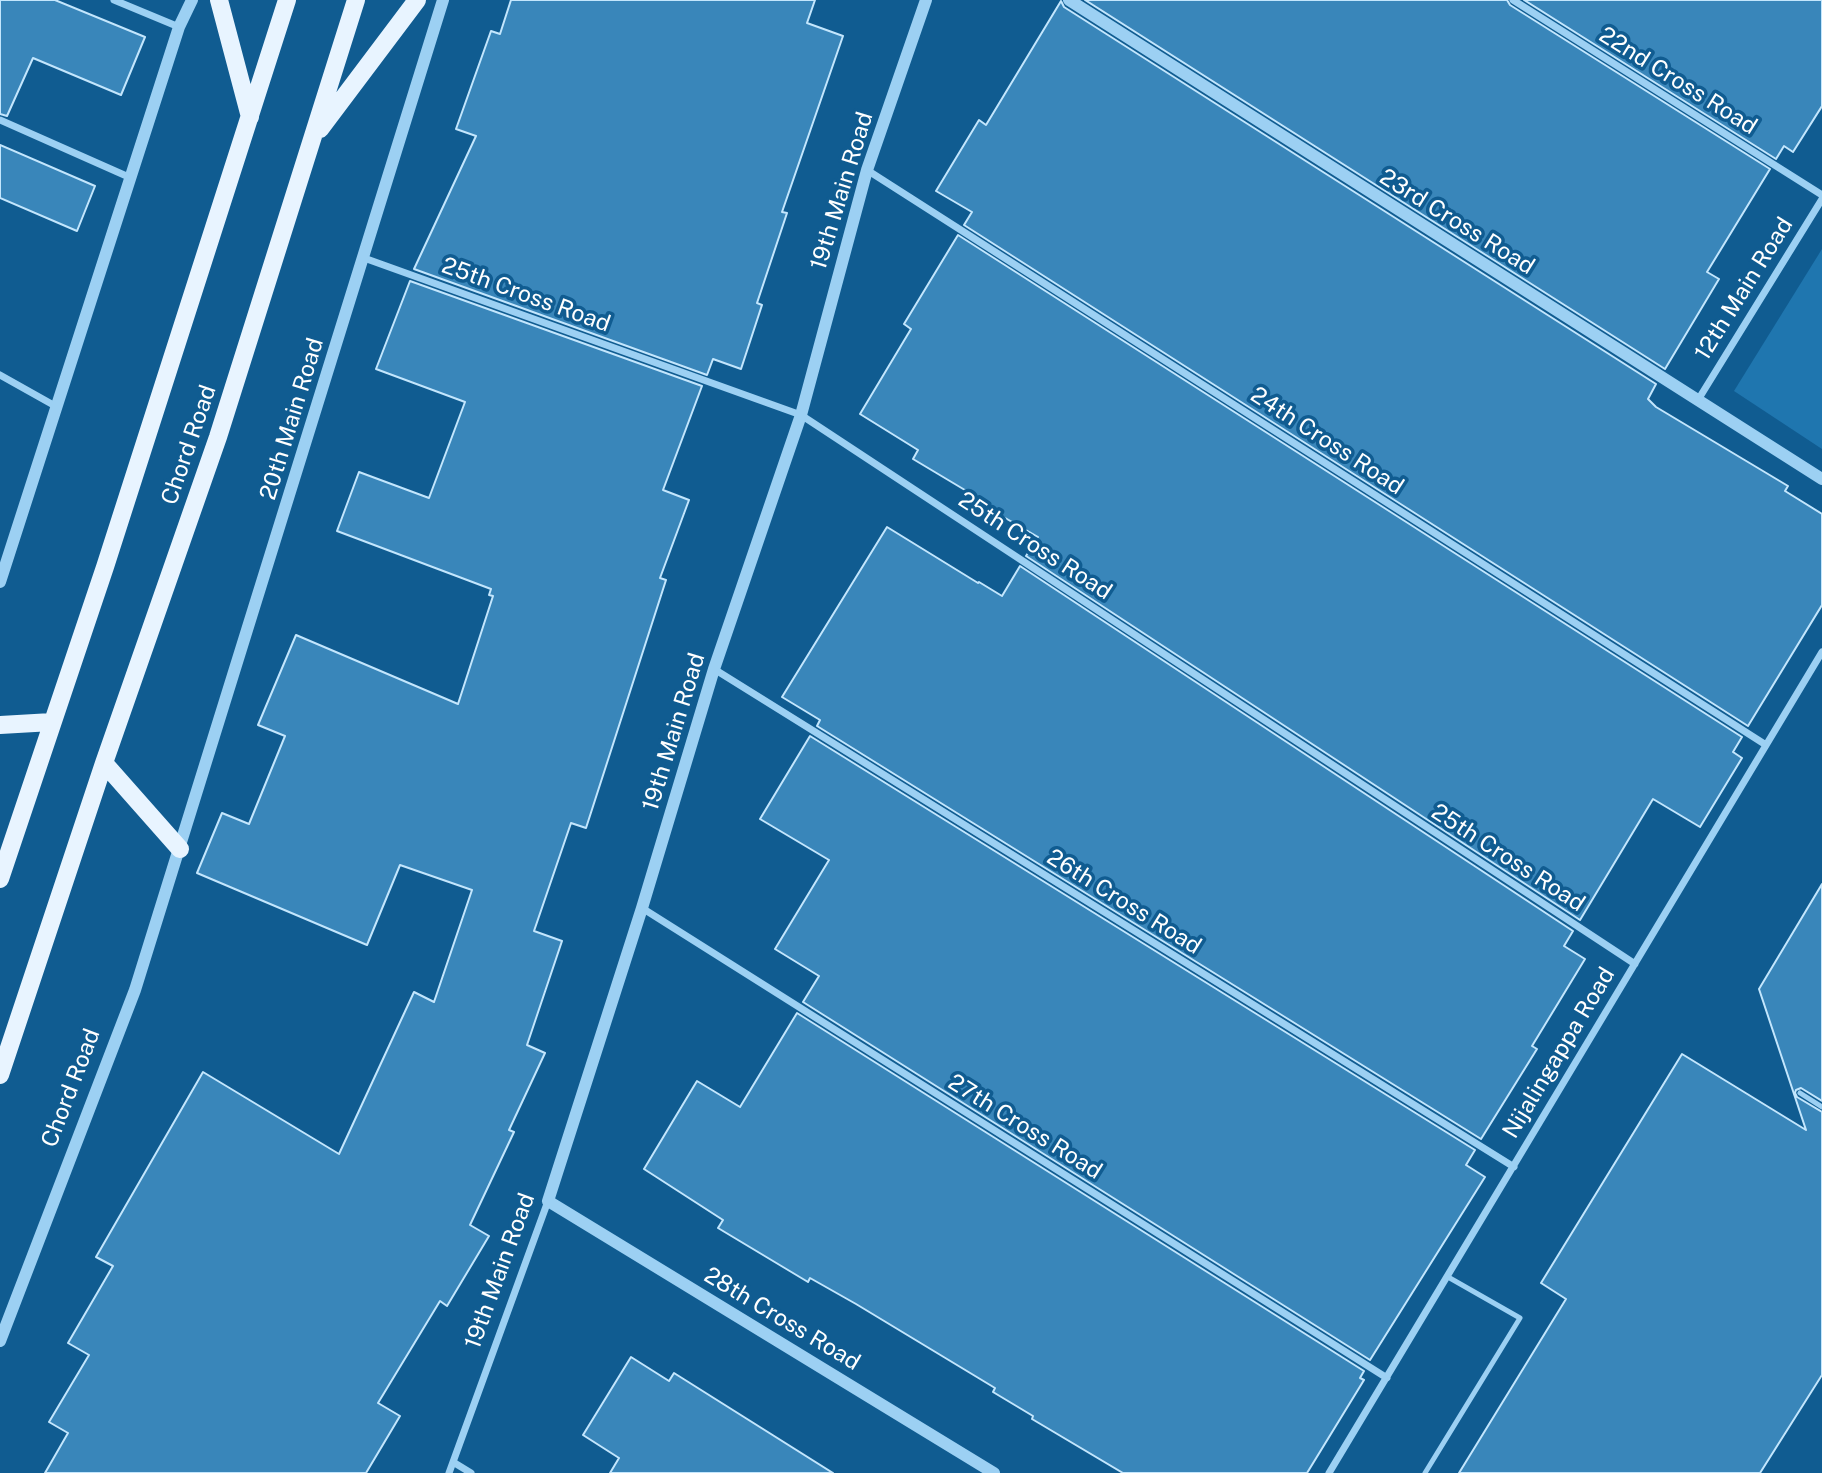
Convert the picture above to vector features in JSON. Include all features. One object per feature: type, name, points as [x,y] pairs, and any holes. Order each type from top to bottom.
[{"type":"main road","points":[[219,0],[250,117]]},
{"type":"main road","name":"Chord Road","points":[[0,879],[287,0]]},
{"type":"main road","name":"Chord Road","points":[[0,1075],[104,763],[218,438],[355,0]]},
{"type":"main road","points":[[312,140],[417,0]]},
{"type":"main road","points":[[0,725],[52,723]]},
{"type":"main road","points":[[104,763],[180,849]]},
{"type":"street","points":[[114,0],[179,27]]},
{"type":"street","points":[[0,582],[179,27],[192,0]]},
{"type":"street","name":"20th Main Road","points":[[180,849],[443,0]]},
{"type":"street","name":"19th Main Road","points":[[449,1473],[548,1201],[642,908],[714,669],[801,415],[867,170],[926,0]]},
{"type":"street","name":"23rd Cross Road","points":[[1069,0],[1822,479]]},
{"type":"street","name":"22nd Cross Road","points":[[1513,0],[1822,197]]},
{"type":"street","points":[[0,120],[131,178]]},
{"type":"street","name":"24th Cross Road","points":[[867,170],[1766,745]]},
{"type":"street","name":"12th Main Road","points":[[1698,400],[1822,197]]},
{"type":"street","name":"25th Cross Road","points":[[364,258],[801,415],[1635,964]]},
{"type":"street","points":[[0,375],[57,407]]},
{"type":"street","name":"Nijalingappa Road","points":[[1329,1473],[1822,652]]},
{"type":"street","name":"26th Cross Road","points":[[714,669],[1514,1167]]},
{"type":"street","name":"Chord Road","points":[[0,1341],[135,990],[180,849]]},
{"type":"street","name":"27th Cross Road","points":[[642,908],[1387,1378]]},
{"type":"street","name":"28th Cross Road","points":[[548,1201],[994,1473]]},
{"type":"street","points":[[453,1462],[471,1473]]},
{"type":"lane","points":[[1800,1093],[1822,1107]]},
{"type":"lane","points":[[1425,1473],[1520,1318],[1448,1277]]},
{"type":"shaded area","points":[[1822,249],[1822,449],[1734,391]]},
{"type":"building","points":[[0,0],[55,0],[145,37],[121,95],[33,58],[7,116],[0,114]]},
{"type":"building","points":[[511,0],[815,0],[807,23],[843,36],[782,212],[787,213],[757,303],[762,305],[741,369],[713,359],[707,375],[414,269],[476,136],[456,129],[491,31],[500,34]]},
{"type":"building","points":[[1085,0],[1507,0],[1510,5],[1770,169],[1707,272],[1719,279],[1665,369]]},
{"type":"building","points":[[1524,0],[1822,0],[1822,106],[1793,152],[1784,146],[1776,159]]},
{"type":"building","points":[[1061,1],[1064,7],[1656,384],[1648,399],[1656,407],[1788,486],[1785,491],[1822,514],[1822,605],[1748,726],[964,225],[972,212],[936,191],[979,120],[986,125]]},
{"type":"building","points":[[0,145],[95,186],[77,231],[0,198]]},
{"type":"building","points":[[958,235],[1742,737],[1733,752],[1742,758],[1700,827],[1653,799],[1580,920],[1026,556],[1038,537],[913,459],[918,450],[860,414],[911,329],[904,324]]},
{"type":"building","points":[[410,281],[702,386],[663,490],[689,500],[660,578],[666,580],[586,828],[571,823],[534,931],[562,941],[527,1045],[545,1053],[509,1130],[514,1132],[470,1225],[489,1236],[447,1306],[440,1301],[378,1403],[400,1416],[366,1473],[45,1473],[68,1433],[49,1422],[89,1355],[68,1343],[113,1266],[96,1257],[203,1072],[339,1154],[414,992],[434,1002],[472,890],[400,865],[367,945],[197,873],[222,813],[249,824],[285,736],[258,725],[296,635],[458,704],[493,596],[489,595],[491,589],[337,531],[359,472],[429,498],[465,402],[376,369]]},
{"type":"building","points":[[887,527],[1002,596],[1020,566],[1573,931],[1564,946],[1585,959],[1532,1046],[1537,1049],[1481,1139],[817,726],[820,720],[782,697]]},
{"type":"building","points":[[810,736],[1475,1150],[1466,1165],[1485,1177],[1370,1360],[803,1002],[819,976],[775,949],[829,860],[760,819]]},
{"type":"building","points":[[1822,884],[1822,1101],[1801,1088],[1795,1093],[1797,1097],[1822,1112],[1822,1375],[1760,1473],[1459,1473],[1566,1299],[1541,1283],[1682,1054],[1806,1130],[1759,989]]},
{"type":"building","points":[[797,1013],[1364,1371],[1360,1378],[1364,1380],[1307,1473],[1123,1473],[1032,1419],[1033,1416],[993,1392],[995,1388],[856,1304],[810,1278],[808,1282],[718,1228],[723,1220],[644,1169],[697,1081],[740,1107]]},
{"type":"building","points":[[631,1357],[669,1381],[674,1373],[833,1473],[610,1473],[619,1458],[583,1435]]}]
